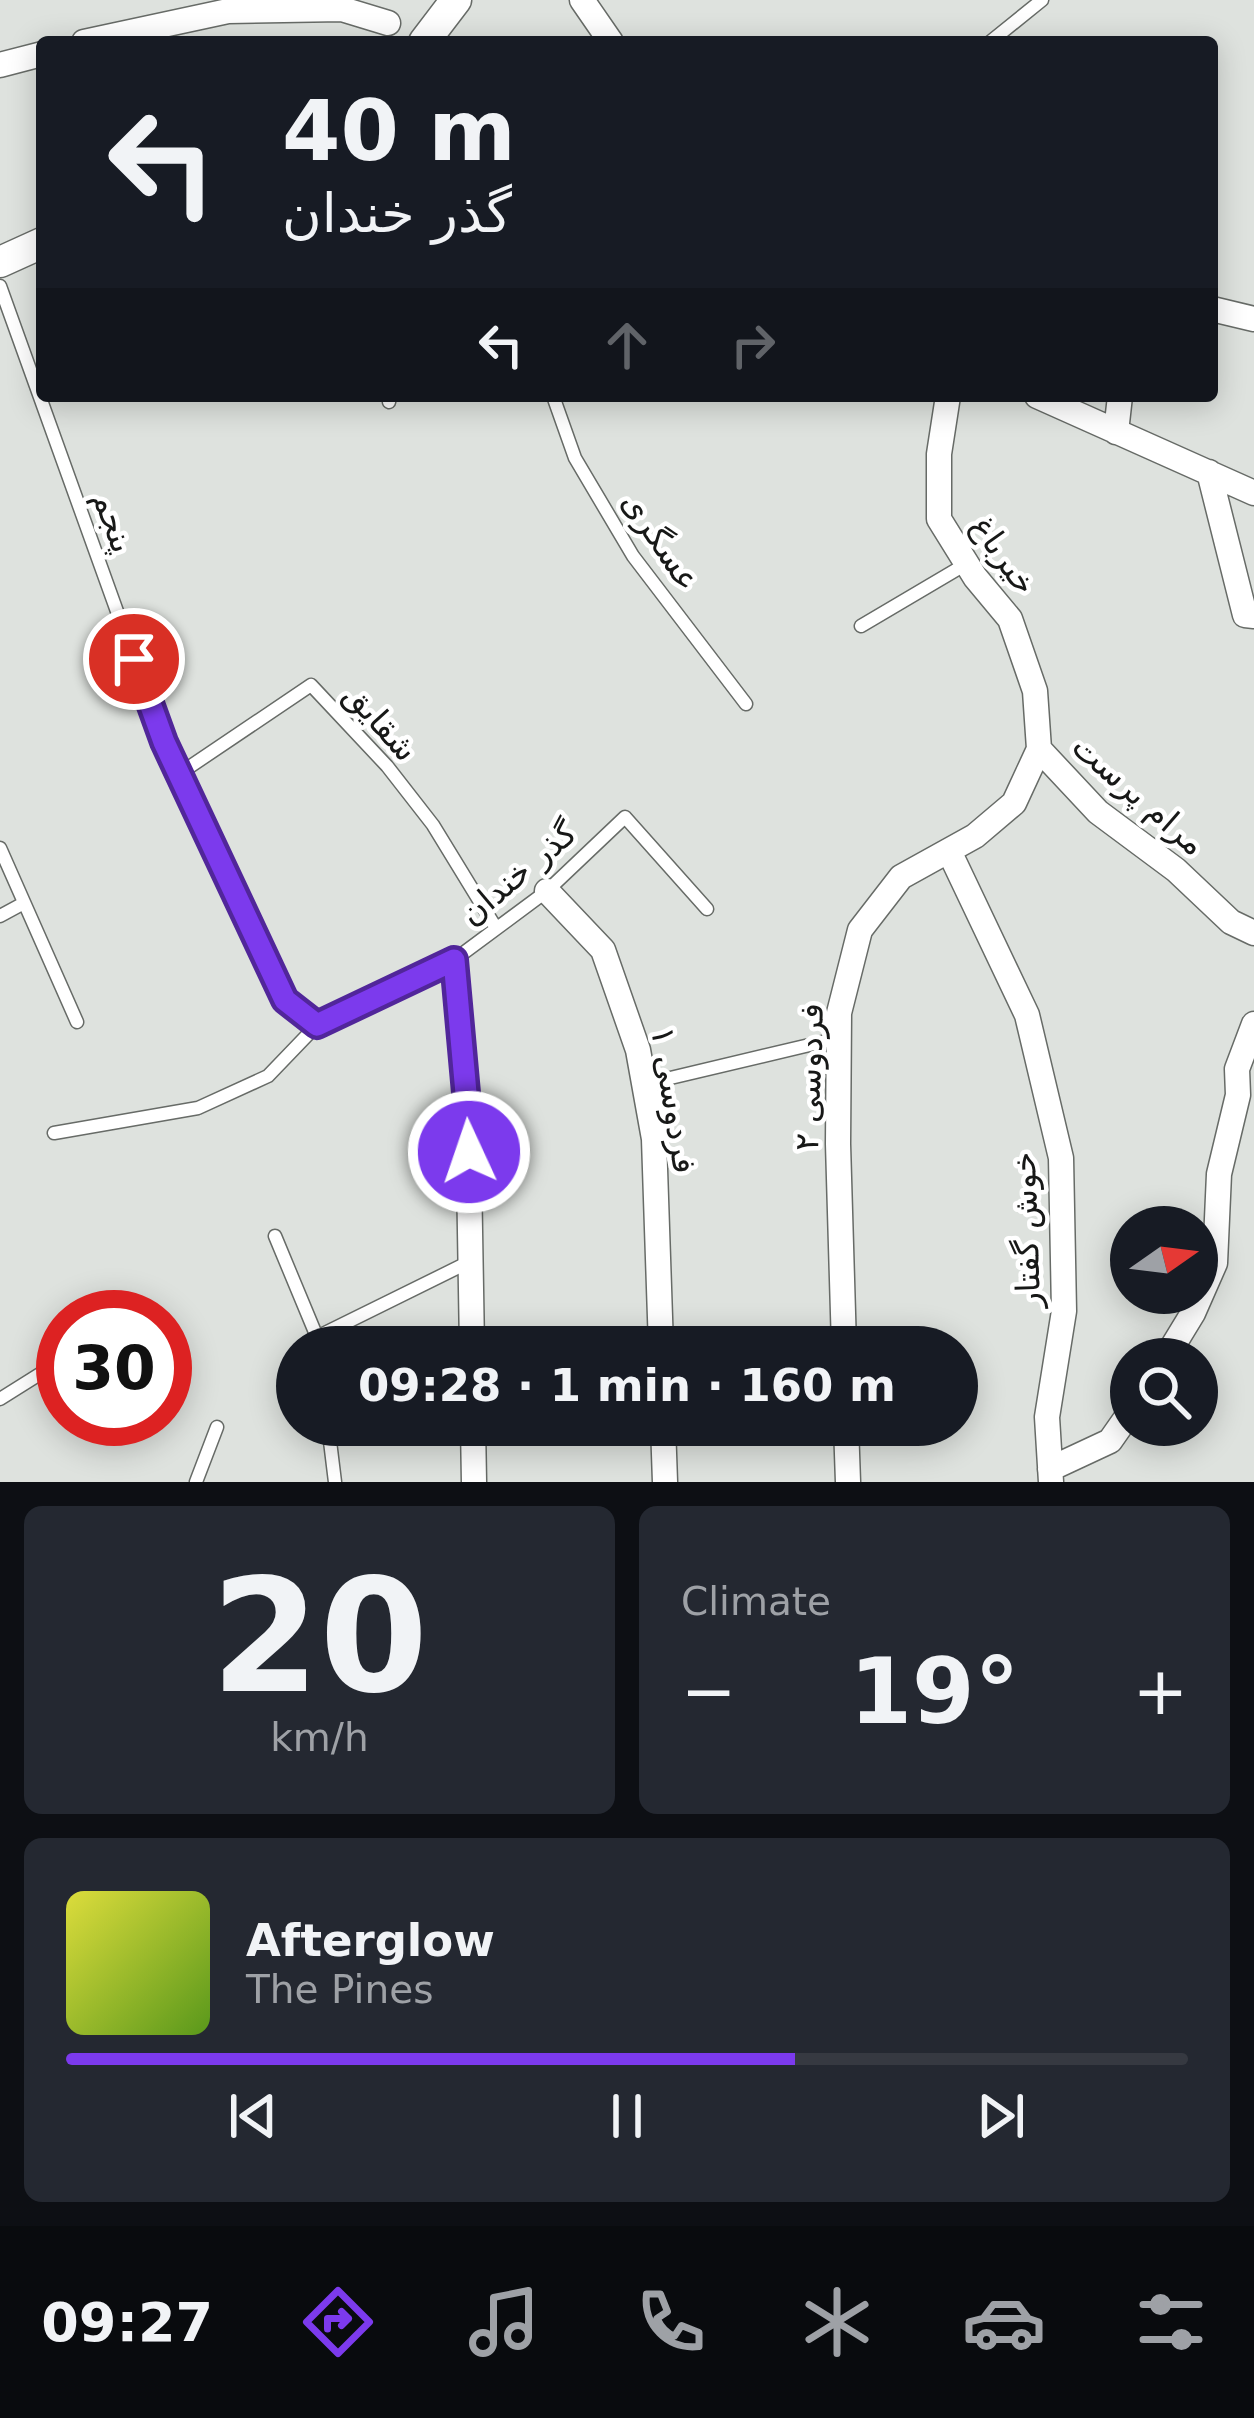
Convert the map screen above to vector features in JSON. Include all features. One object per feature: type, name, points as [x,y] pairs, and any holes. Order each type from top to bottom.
[{"type":"street","points":[[429,36],[456,0]]},
{"type":"street","points":[[582,0],[607,36]]},
{"type":"street","points":[[105,36],[198,9],[342,9],[388,23]]},
{"type":"street","points":[[0,65],[36,56]]},
{"type":"street","points":[[0,262],[36,246]]},
{"type":"street","points":[[1218,310],[1254,319]]},
{"type":"street","name":"خیرباغ","points":[[947,402],[938,454],[939,519],[1010,619],[1035,692],[1039,749]]},
{"type":"street","points":[[1050,402],[1254,494]]},
{"type":"street","points":[[1116,432],[1119,402]]},
{"type":"street","points":[[1209,472],[1245,615],[1254,616]]},
{"type":"street","name":"فردوسی ۲","points":[[843,1326],[838,1013],[860,930],[901,878],[975,836],[1014,803],[1039,749]]},
{"type":"street","name":"مرام پرست","points":[[1039,749],[1098,812],[1176,870],[1231,922],[1254,933]]},
{"type":"street","name":"خوش گفتار","points":[[949,850],[1027,1016],[1061,1158],[1064,1311],[1047,1418],[1051,1476]]},
{"type":"street","name":"فردوسی ۱","points":[[547,891],[603,950],[638,1050],[654,1139],[660,1326]]},
{"type":"street","points":[[454,960],[468,1115],[472,1326]]},
{"type":"street","points":[[1178,1338],[1215,1263],[1219,1174],[1254,1024]]},
{"type":"street","points":[[1051,1476],[1110,1442]]},
{"type":"street","points":[[473,1446],[474,1482]]},
{"type":"street","points":[[664,1446],[665,1482]]},
{"type":"street","points":[[847,1446],[848,1482]]},
{"type":"lane","points":[[997,36],[1042,0]]},
{"type":"lane","name":"پنجم","points":[[0,286],[36,386]]},
{"type":"lane","name":"پنجم","points":[[42,402],[164,742],[285,1000],[317,1025]]},
{"type":"lane","name":"عسگری","points":[[555,402],[575,458],[633,556],[746,704]]},
{"type":"lane","points":[[861,626],[967,564]]},
{"type":"lane","name":"شقایق","points":[[179,774],[310,685],[387,766],[433,825],[496,928]]},
{"type":"lane","name":"گذر خندان","points":[[54,1133],[198,1108],[268,1076],[317,1025],[454,960],[547,891],[625,817],[707,908]]},
{"type":"lane","points":[[0,848],[76,1022]]},
{"type":"lane","points":[[0,916],[24,903]]},
{"type":"lane","points":[[644,1084],[839,1039]]},
{"type":"lane","points":[[275,1236],[312,1326]]},
{"type":"lane","points":[[349,1326],[471,1262]]},
{"type":"lane","points":[[0,1399],[36,1376]]},
{"type":"lane","points":[[196,1482],[218,1427]]},
{"type":"lane","points":[[330,1446],[334,1482]]},
{"type":"route","points":[[134,659],[164,742],[285,1000],[317,1025],[454,960],[469,1152]]}]
